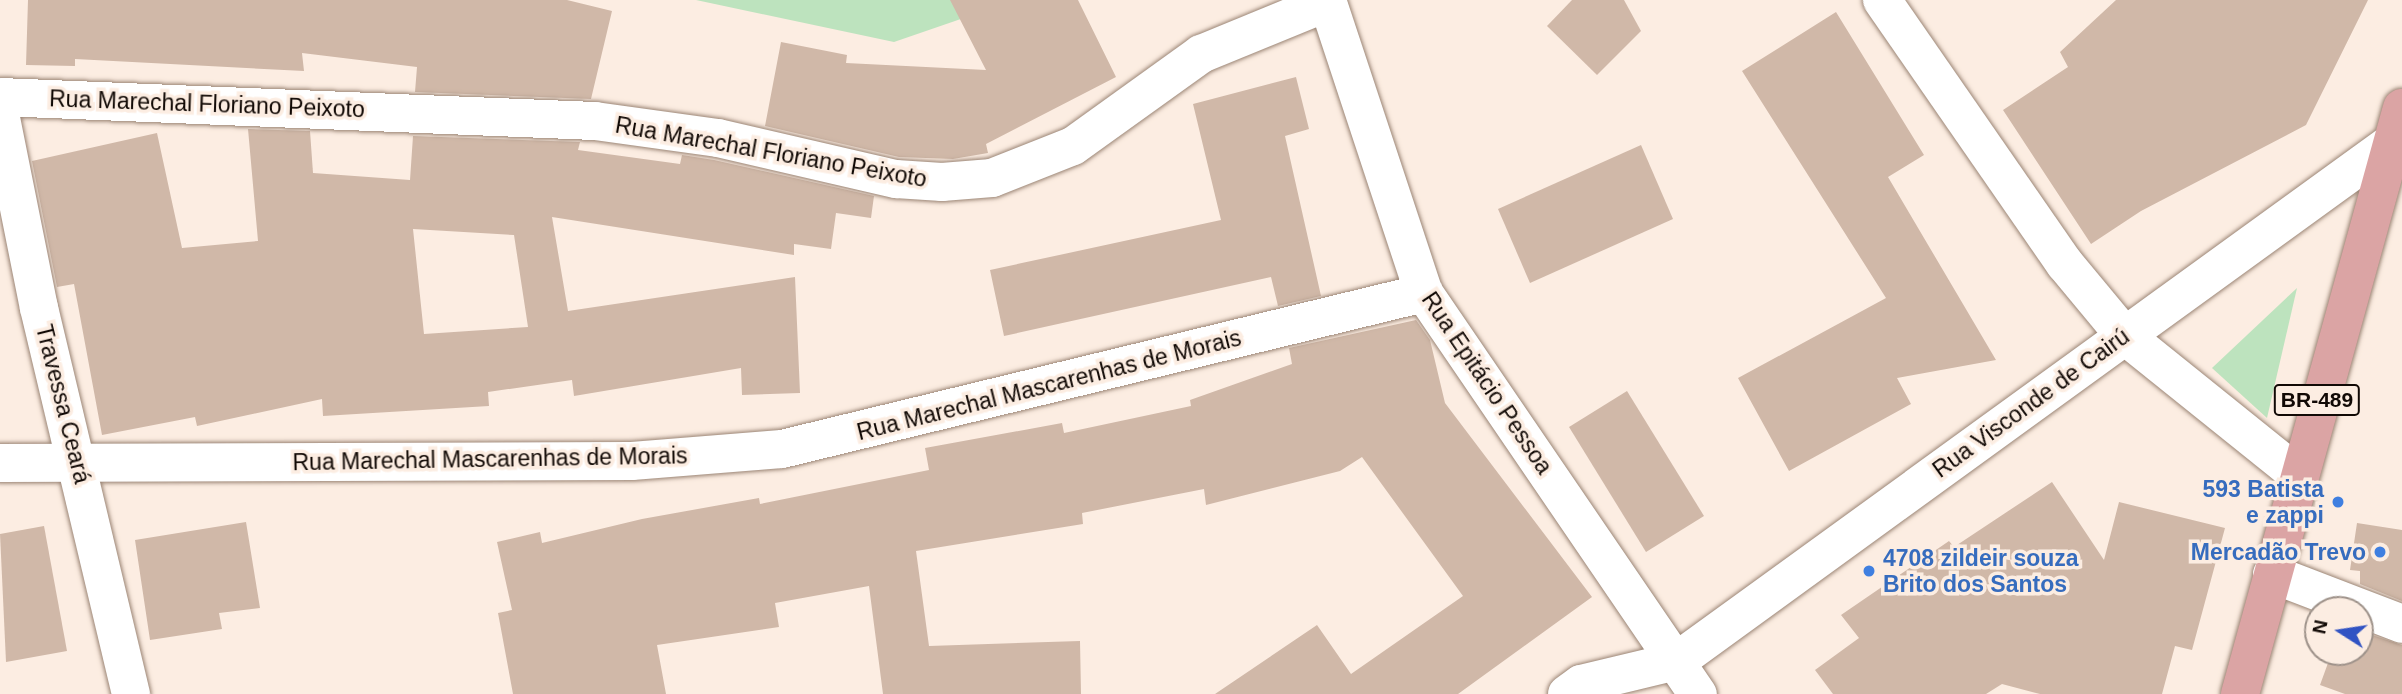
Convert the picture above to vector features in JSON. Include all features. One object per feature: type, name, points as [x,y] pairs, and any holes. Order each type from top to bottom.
[{"type":"main road","name":"BR-489","points":[[2240,694],[2387,146],[2402,108]]},
{"type":"street","points":[[1882,0],[2065,264],[2124,335],[2297,474]]},
{"type":"street","name":"Rua Marechal Floriano Peixoto","points":[[0,97],[595,121],[718,138],[895,179],[942,182],[992,178],[1073,146],[1182,65],[1327,1]]},
{"type":"street","name":"Rua Epitácio Pessoa","points":[[1327,1],[1424,293],[1670,677],[1698,694]]},
{"type":"street","name":"Travessa Ceará","points":[[0,113],[131,694]]},
{"type":"street","name":"Rua Visconde de Cairú","points":[[1567,694],[1581,684],[1670,677],[2124,335],[2387,146]]},
{"type":"street","name":"Rua Marechal Mascarenhas de Morais","points":[[0,463],[632,461],[782,449],[1424,293]]},
{"type":"street","points":[[2272,574],[2402,624]]},
{"type":"green space","points":[[696,0],[1016,0],[894,42]]},
{"type":"green space","points":[[2297,288],[2267,418],[2212,368]]},
{"type":"building","points":[[28,0],[567,0],[612,11],[591,99],[415,92],[417,67],[302,53],[304,71],[75,59],[75,66],[26,65]]},
{"type":"building","points":[[950,0],[1078,0],[1116,77],[986,144],[988,153],[953,159],[899,157],[765,126],[781,42],[847,55],[846,63],[986,70]]},
{"type":"building","points":[[1572,0],[1624,0],[1641,31],[1597,75],[1547,26]]},
{"type":"building","points":[[2116,0],[2368,0],[2306,125],[2141,211],[2091,244],[2003,110],[2068,67],[2060,52]]},
{"type":"building","points":[[1836,12],[1924,155],[1888,177],[1996,360],[1897,378],[1911,404],[1789,471],[1738,378],[1886,298],[1742,71]]},
{"type":"building","points":[[1296,77],[1309,129],[1285,136],[1321,296],[1278,306],[1271,277],[1004,336],[990,270],[1221,220],[1193,104]]},
{"type":"building","points":[[248,129],[310,131],[313,173],[410,180],[413,136],[580,142],[578,150],[680,164],[682,155],[874,196],[871,218],[836,213],[831,249],[794,244],[794,255],[552,217],[568,311],[795,277],[800,393],[742,395],[741,368],[574,396],[572,380],[488,392],[489,406],[323,416],[322,399],[197,426],[195,417],[102,435],[74,284],[57,287],[32,161],[157,133],[182,248],[258,241]],"holes":[[[413,229],[514,235],[528,327],[424,334]]]},
{"type":"building","points":[[1641,145],[1673,219],[1530,283],[1498,209]]},
{"type":"building","points":[[1416,320],[1430,340],[1445,403],[1592,597],[1458,694],[1215,694],[1317,625],[1351,674],[1463,596],[1362,457],[1340,471],[1206,505],[1204,489],[1082,513],[1083,524],[916,551],[929,646],[1080,641],[1081,694],[883,694],[869,586],[775,603],[779,627],[657,645],[666,694],[513,694],[498,613],[512,610],[497,542],[540,532],[542,543],[642,519],[759,498],[760,504],[929,470],[925,448],[1062,423],[1064,433],[1191,406],[1190,400],[1292,364],[1289,348]]},
{"type":"building","points":[[1627,391],[1704,516],[1646,552],[1569,427]]},
{"type":"building","points":[[2052,482],[2104,560],[2119,502],[2225,528],[2192,650],[2175,646],[2162,694],[2040,694],[2002,684],[1986,694],[1833,694],[1815,670],[1859,638],[1841,615],[1949,541],[1954,547]]},
{"type":"building","points":[[246,522],[260,608],[219,613],[222,629],[150,640],[135,540]]},
{"type":"building","points":[[2357,523],[2402,530],[2402,601],[2360,584],[2360,571],[2350,570]]},
{"type":"building","points":[[44,526],[67,651],[6,662],[0,534]]},
{"type":"building","points":[[2374,636],[2402,645],[2402,694],[2345,694],[2320,685],[2327,666],[2374,666]]},
{"type":"place","name":"593 Batista e zappi","points":[[2338,502]]},
{"type":"place","name":"Mercadão Trevo","points":[[2380,552]]},
{"type":"place","name":"4708 zildeir souza Brito dos Santos","points":[[1869,571]]}]
